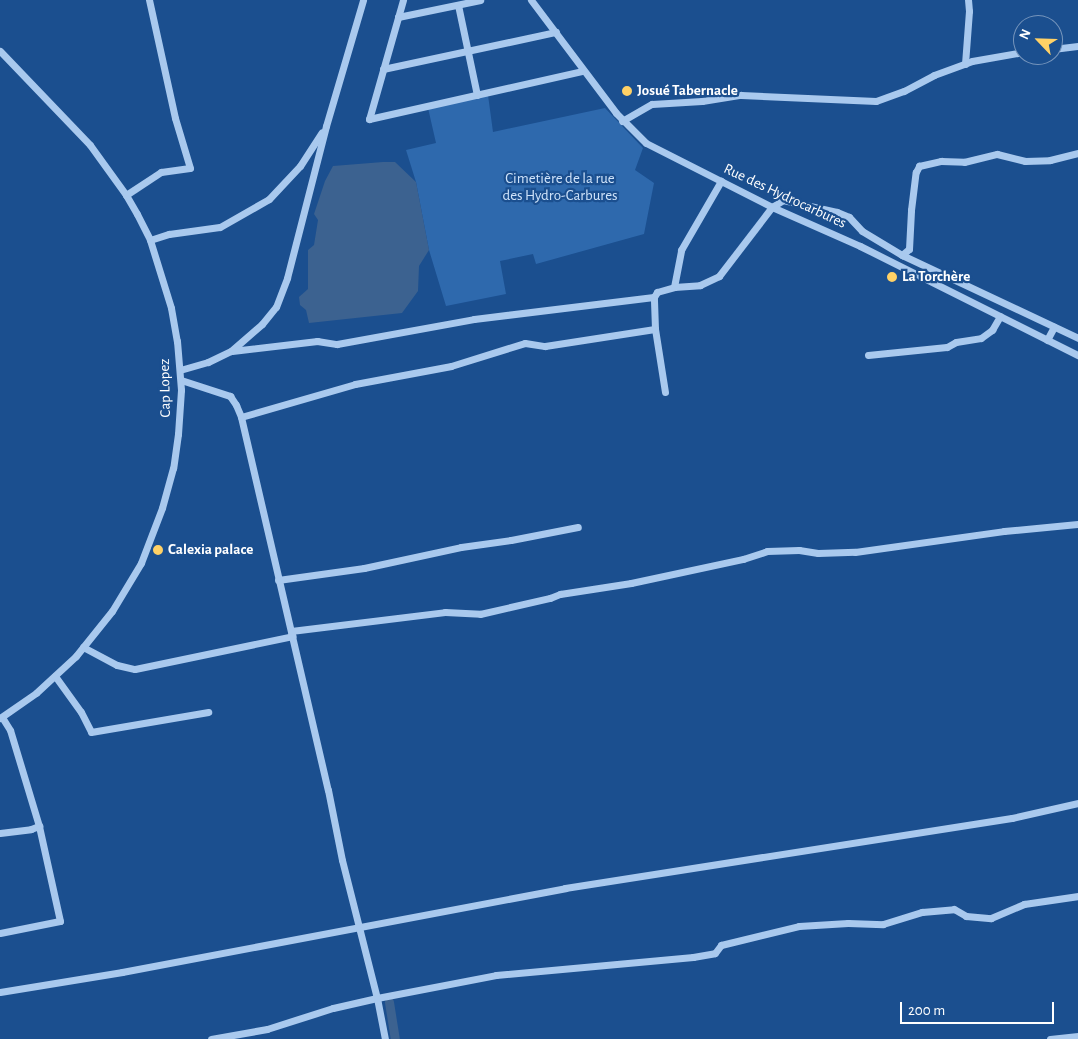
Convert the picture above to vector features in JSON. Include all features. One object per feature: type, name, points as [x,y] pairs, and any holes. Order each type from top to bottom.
[{"type":"street","points":[[126,195],[161,172],[190,168],[175,118],[149,0]]},
{"type":"street","points":[[231,352],[262,324],[276,307],[287,278],[326,126],[363,0]]},
{"type":"street","points":[[403,0],[369,119],[582,71]]},
{"type":"street","points":[[398,17],[480,0]]},
{"type":"street","name":"Rue des Hydrocarbures","points":[[531,0],[556,32],[582,71],[622,121],[646,143],[772,207],[860,246],[1078,355]]},
{"type":"street","points":[[965,64],[969,11],[968,0]]},
{"type":"street","points":[[458,5],[469,49],[477,95]]},
{"type":"street","points":[[383,69],[469,49],[556,32]]},
{"type":"street","points":[[1063,48],[1078,46]]},
{"type":"street","name":"Cap Lopez","points":[[0,51],[90,145],[126,195],[150,240],[172,308],[181,380],[175,456],[154,534],[140,563],[120,598],[83,647],[55,676],[1,718]]},
{"type":"street","points":[[622,121],[652,104],[702,101],[741,95],[876,101],[904,91],[934,75],[965,64],[998,55],[1013,53]]},
{"type":"street","points":[[150,240],[169,234],[220,227],[269,199],[280,190],[300,166],[326,126]]},
{"type":"street","points":[[902,255],[909,250],[911,210],[916,172],[919,166],[941,161],[964,162],[997,154],[1025,161],[1050,160],[1078,153]]},
{"type":"street","points":[[674,287],[681,250],[721,181]]},
{"type":"street","points":[[665,392],[655,329],[654,297],[657,292],[674,287],[700,285],[719,276],[772,207],[782,200],[837,212],[850,217],[862,231],[902,255],[1078,338]]},
{"type":"street","points":[[180,370],[208,362],[231,352],[317,341],[337,344],[474,319],[654,297]]},
{"type":"street","points":[[868,355],[947,347],[956,342],[981,338],[992,330],[1000,316]]},
{"type":"street","points":[[1047,340],[1054,327]]},
{"type":"street","points":[[241,417],[356,384],[451,366],[525,343],[545,346],[655,329]]},
{"type":"street","points":[[181,380],[230,396],[241,417],[342,860],[360,926],[385,1039]]},
{"type":"street","points":[[83,647],[117,665],[135,669],[292,634],[445,612],[480,614],[560,594],[630,583],[743,559],[766,551],[855,552],[1004,531],[1078,524]]},
{"type":"street","points":[[278,580],[364,568],[461,547],[512,540],[578,527]]},
{"type":"street","points":[[55,676],[81,712],[91,732],[208,712]]},
{"type":"street","points":[[0,933],[60,921],[38,826],[10,730],[1,718]]},
{"type":"street","points":[[0,992],[122,972],[565,888],[1012,818],[1078,803]]},
{"type":"street","points":[[0,832],[31,829],[38,826]]},
{"type":"street","points":[[211,1039],[267,1029],[333,1008],[377,998],[496,975],[593,967],[715,953],[721,945],[799,926],[848,923],[883,924],[922,912],[954,909],[966,916],[991,918],[1024,904],[1078,896]]},
{"type":"street","points":[[1050,1039],[1078,1036]]},
{"type":"green space","name":"Cimetière de la rue des Hydro-Carbures","points":[[488,95],[493,132],[605,108],[643,148],[635,170],[654,183],[644,234],[536,264],[533,254],[500,261],[506,294],[446,306],[429,250],[416,182],[406,150],[436,143],[428,108]]},
{"type":"shaded area","points":[[395,162],[416,182],[429,250],[419,266],[418,291],[402,313],[309,323],[306,310],[300,305],[299,297],[308,289],[308,250],[314,245],[318,220],[314,214],[325,181],[333,166]]},
{"type":"waterway","points":[[389,1002],[395,1039]]},
{"type":"place","name":"Josué Tabernacle","points":[[627,91]]},
{"type":"place","name":"La Torchère","points":[[892,277]]},
{"type":"place","name":"Calexia palace","points":[[158,550]]}]
